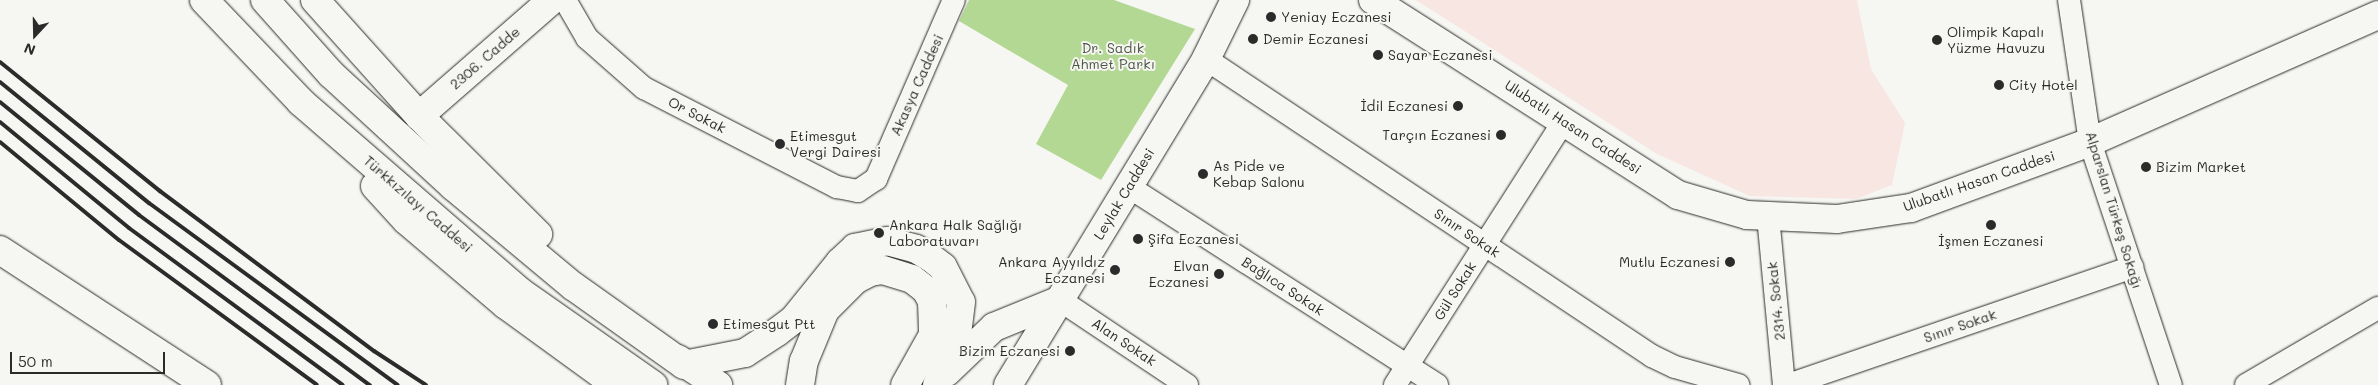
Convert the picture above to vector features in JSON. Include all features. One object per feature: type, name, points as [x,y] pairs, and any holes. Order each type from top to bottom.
[{"type":"main road","name":"Türkkızılayı Caddesi","points":[[204,0],[302,102],[519,291],[653,385]]},
{"type":"main road","points":[[265,0],[331,74],[454,187],[573,286],[684,365],[718,385]]},
{"type":"main road","points":[[315,0],[419,116],[516,214],[684,365]]},
{"type":"main road","name":"2306. Cadde","points":[[419,116],[552,0]]},
{"type":"main road","name":"Leylak Caddesi","points":[[1008,385],[1206,59],[1235,0]]},
{"type":"main road","name":"Ulubatlı Hasan Caddesi","points":[[1372,0],[1678,195],[1747,215],[1837,219],[1911,208],[2090,142],[2151,118],[2378,15]]},
{"type":"main road","points":[[302,102],[406,220],[506,305],[616,385]]},
{"type":"main road","points":[[684,365],[745,353],[794,319],[840,262],[855,248],[887,241],[916,248],[943,267],[961,302],[961,320],[933,374]]},
{"type":"main road","points":[[0,250],[207,385]]},
{"type":"main road","points":[[800,385],[804,361],[825,310],[855,280],[870,272],[898,272],[926,290],[935,318],[933,374]]},
{"type":"main road","points":[[905,385],[933,374],[994,327],[1060,300]]},
{"type":"street","name":"Or Sokak","points":[[565,0],[587,38],[644,88],[838,188],[858,191]]},
{"type":"street","name":"Akasya Caddesi","points":[[858,191],[876,179],[954,0]]},
{"type":"street","name":"Alparslan Türkeş Sokağı","points":[[2070,1],[2090,142],[2171,385]]},
{"type":"street","name":"Sınır Sokak","points":[[1206,59],[1652,356],[1675,367],[1738,385]]},
{"type":"street","name":"Gül Sokak","points":[[1395,385],[1564,121]]},
{"type":"street","name":"Bağlıca Sokak","points":[[1129,186],[1436,385]]},
{"type":"street","name":"2314. Sokak","points":[[1768,216],[1786,385]]},
{"type":"street","name":"Sınır Sokak","points":[[1786,385],[2132,267]]},
{"type":"street","name":"Alan Sokak","points":[[1060,300],[1187,385]]},
{"type":"street","points":[[2246,385],[2378,308]]},
{"type":"shaded area","points":[[1416,0],[1857,0],[1871,69],[1905,123],[1892,185],[1856,199],[1750,196],[1657,154]]},
{"type":"green space","name":"Dr. Sadık Ahmet Parkı","points":[[969,0],[1114,0],[1195,29],[1101,180],[1036,144],[1068,85],[959,21]]},
{"type":"railway","points":[[0,62],[160,191],[374,351],[426,385]]},
{"type":"railway","points":[[0,82],[149,203],[398,385]]},
{"type":"railway","points":[[0,102],[139,215],[370,385]]},
{"type":"railway","points":[[0,122],[129,228],[343,385]]},
{"type":"railway","points":[[0,142],[119,240],[317,385]]},
{"type":"place","name":"Yeniay Eczanesi","points":[[1271,17]]},
{"type":"place","name":"Demir Eczanesi","points":[[1253,39]]},
{"type":"place","name":"Olimpik Kapalı Yüzme Havuzu","points":[[1937,40]]},
{"type":"place","name":"Sayar Eczanesi","points":[[1378,55]]},
{"type":"place","name":"City Hotel","points":[[1999,85]]},
{"type":"place","name":"İdil Eczanesi","points":[[1458,106]]},
{"type":"place","name":"Tarçın Eczanesi","points":[[1501,135]]},
{"type":"place","name":"Etimesgut Vergi Dairesi","points":[[780,144]]},
{"type":"place","name":"Bizim Market","points":[[2146,167]]},
{"type":"place","name":"As Pide ve Kebap Salonu","points":[[1203,174]]},
{"type":"place","name":"İşmen Eczanesi","points":[[1991,225]]},
{"type":"place","name":"Ankara Halk Sağlığı Laboratuvarı","points":[[879,233]]},
{"type":"place","name":"Şifa Eczanesi","points":[[1138,239]]},
{"type":"place","name":"Mutlu Eczanesi","points":[[1730,262]]},
{"type":"place","name":"Ankara Ayyıldız Eczanesi","points":[[1115,270]]},
{"type":"place","name":"Elvan Eczanesi","points":[[1219,274]]},
{"type":"place","name":"Etimesgut Ptt","points":[[713,324]]},
{"type":"place","name":"Bizim Eczanesi","points":[[1070,351]]}]
